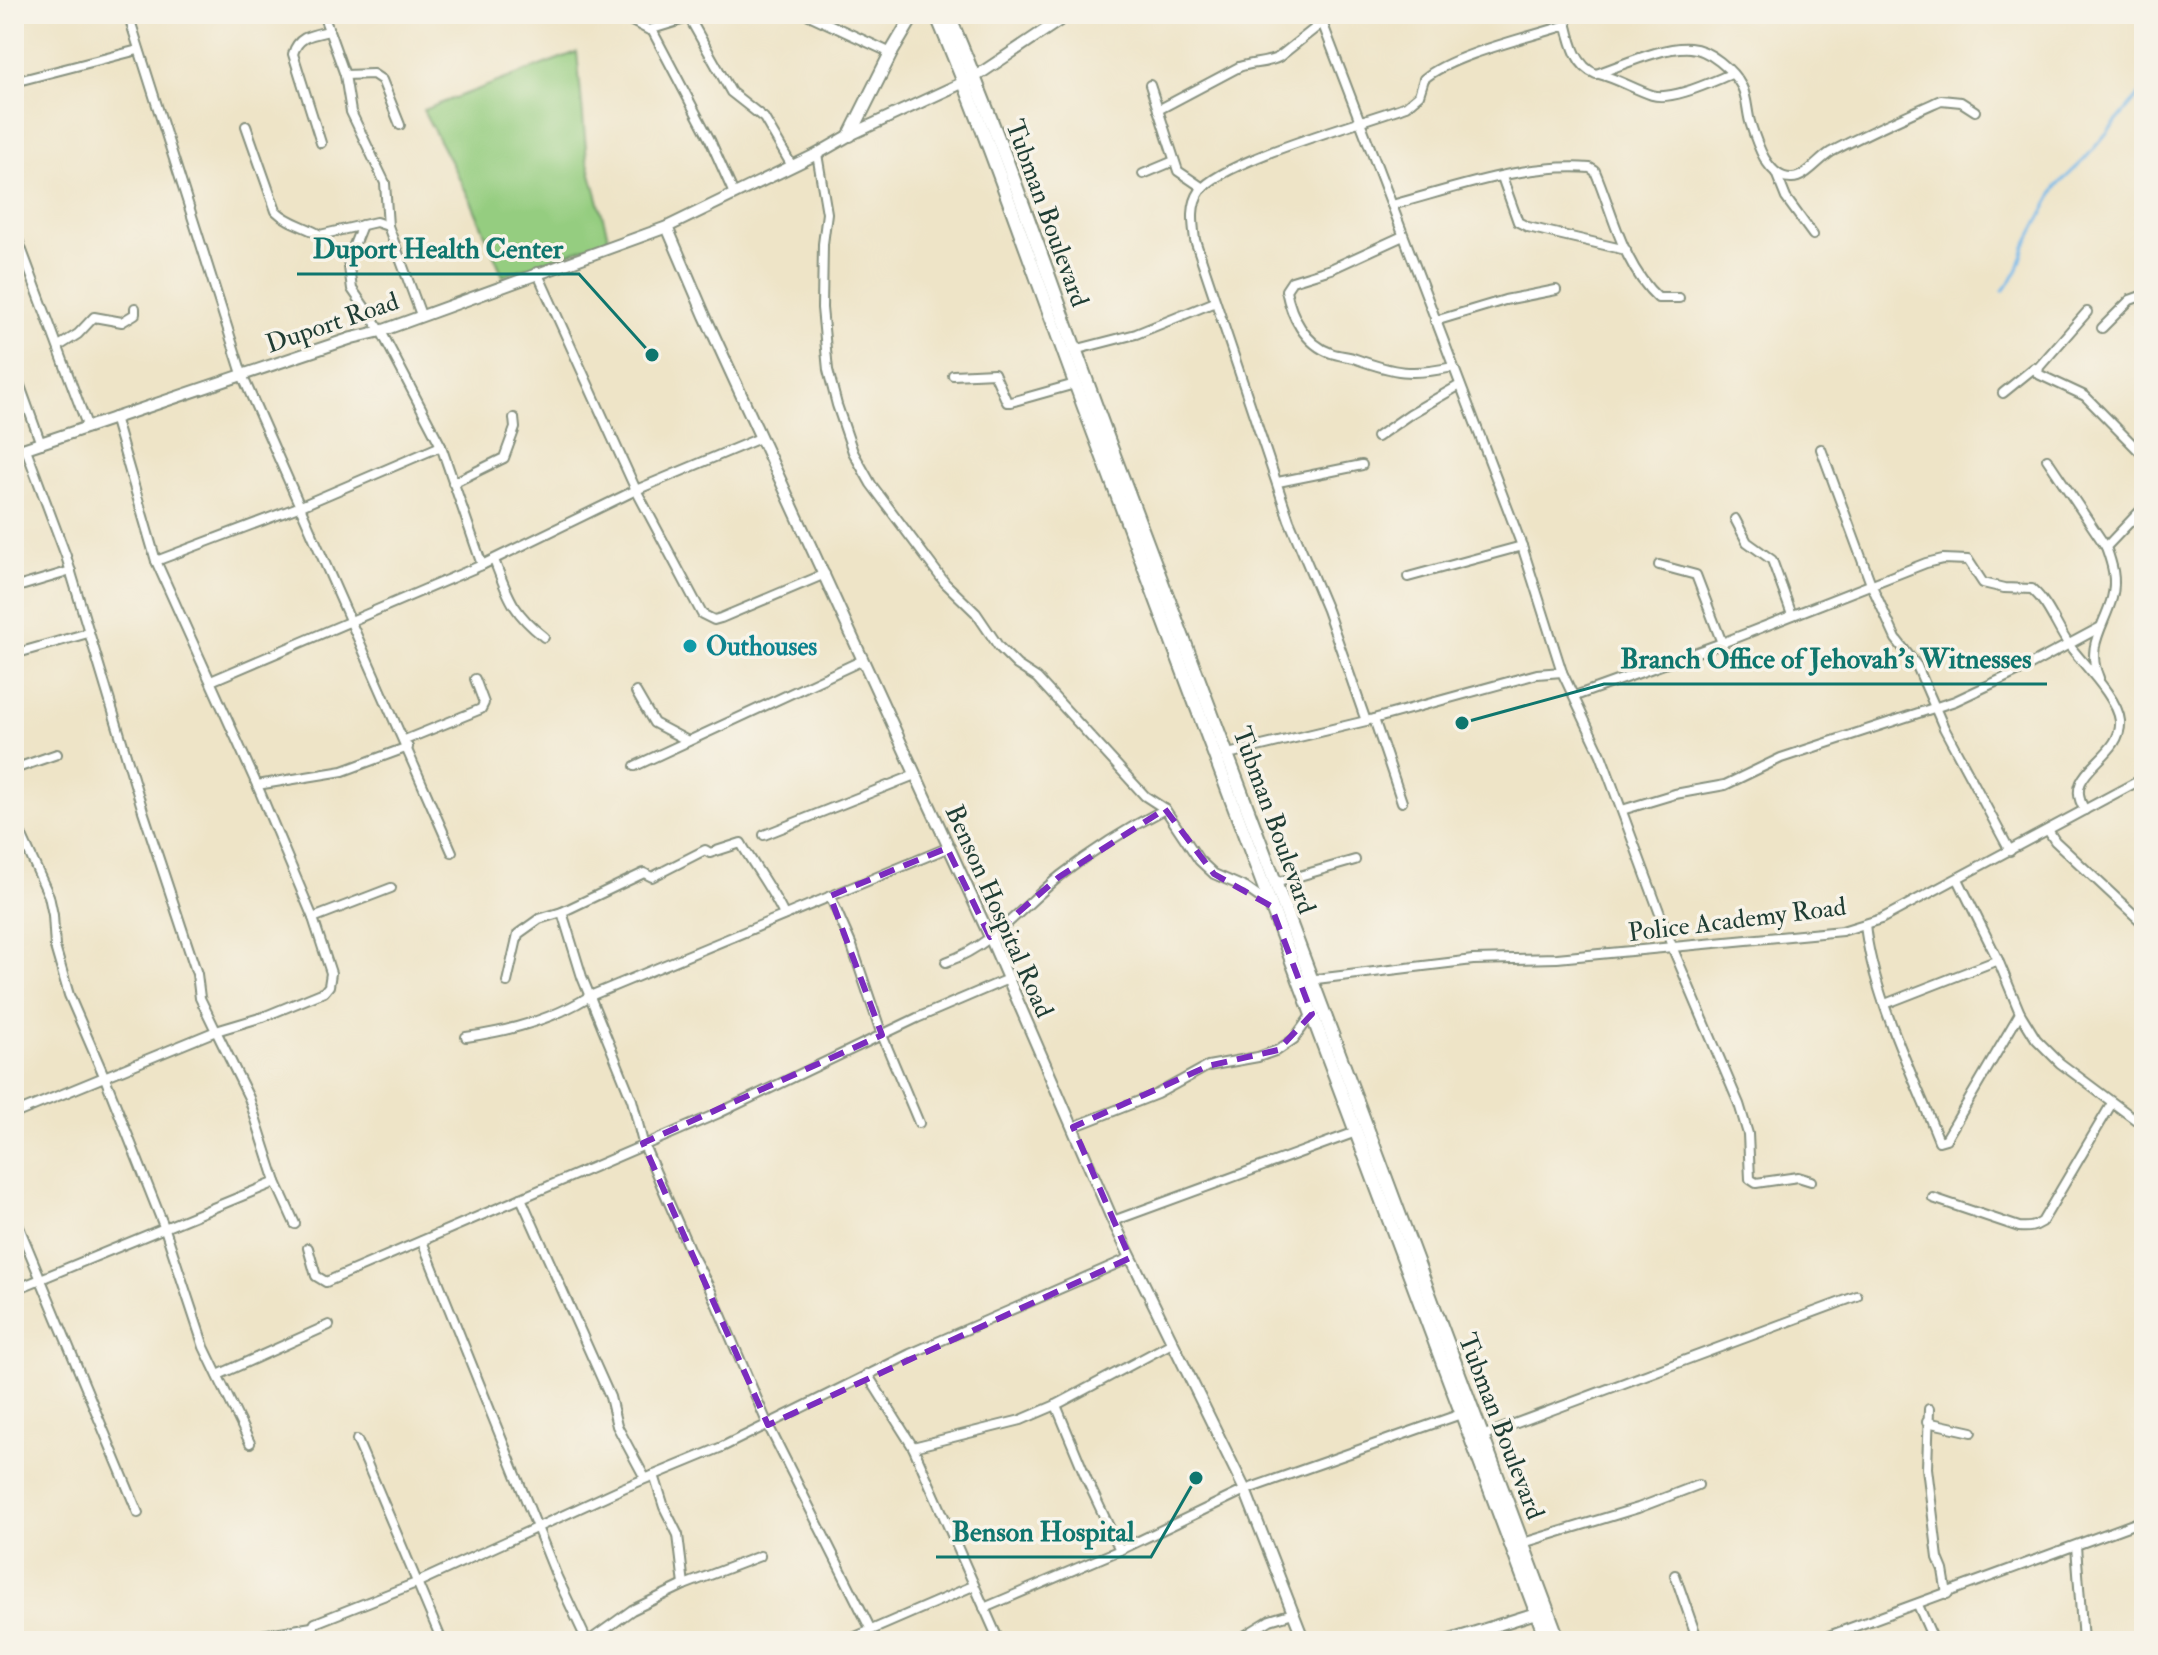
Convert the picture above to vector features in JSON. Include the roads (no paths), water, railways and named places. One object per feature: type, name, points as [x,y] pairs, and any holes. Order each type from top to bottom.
[{"type":"highway","points":[[850,135],[914,14]]},
{"type":"highway","name":"Tubman Boulevard","points":[[936,14],[970,79],[1228,754],[1275,883],[1305,980],[1312,1014],[1547,1641]]},
{"type":"highway","name":"Tubman Boulevard","points":[[948,14],[1075,384],[1271,906],[1305,980],[1559,1641]]},
{"type":"street","points":[[128,14],[243,377],[452,852]]},
{"type":"street","points":[[323,14],[345,75],[351,112],[385,183],[388,226],[421,315]]},
{"type":"street","points":[[609,14],[618,14],[640,28],[652,30],[701,14]]},
{"type":"street","points":[[807,14],[891,53]]},
{"type":"street","name":"Duport Road","points":[[14,452],[352,338],[381,331],[667,227],[970,79],[1069,14]]},
{"type":"street","points":[[1158,110],[1239,67],[1252,62],[1269,62],[1321,19],[1333,14]]},
{"type":"street","points":[[1564,14],[1578,60],[1587,70],[1615,78],[1653,95],[1665,96],[1731,74]]},
{"type":"street","points":[[690,19],[731,92],[764,118],[792,166]]},
{"type":"street","points":[[1321,19],[1522,546],[1562,672],[1622,810],[1673,949],[1739,1104],[1748,1134],[1750,1179],[1756,1183],[1798,1177],[1811,1181]]},
{"type":"street","points":[[1402,802],[1289,520],[1195,240],[1193,222],[1196,197],[1219,174],[1291,145],[1406,106],[1419,95],[1428,75],[1447,65],[1567,25]]},
{"type":"street","points":[[652,30],[710,140],[734,194]]},
{"type":"street","points":[[321,143],[293,54],[302,38],[329,31]]},
{"type":"street","points":[[1596,74],[1671,49],[1690,48],[1707,52],[1724,65],[1742,87],[1754,132],[1767,162],[1775,172],[1786,198],[1813,235]]},
{"type":"street","points":[[14,82],[138,50]]},
{"type":"street","points":[[345,75],[373,74],[382,80],[400,125]]},
{"type":"street","points":[[1150,85],[1174,161],[1181,174],[1203,188]]},
{"type":"street","points":[[1775,172],[1787,178],[1798,177],[1831,152],[1941,100],[1961,102],[1975,111]]},
{"type":"street","points":[[246,126],[276,211],[281,216],[320,235],[376,222],[388,226]]},
{"type":"street","points":[[817,154],[827,213],[822,308],[828,370],[853,452],[871,484],[945,583],[976,613],[999,647],[1017,665],[1037,678],[1145,796],[1165,809],[1199,860],[1214,874],[1246,888],[1271,906]]},
{"type":"street","points":[[1143,174],[1174,161]]},
{"type":"street","points":[[1392,205],[1549,168],[1590,168],[1595,171],[1639,275],[1658,298],[1679,298]]},
{"type":"street","points":[[1502,177],[1518,222],[1626,250]]},
{"type":"street","points":[[362,225],[348,260],[352,289],[381,331],[441,446],[482,565]]},
{"type":"street","name":"Benson Hospital Road","points":[[667,227],[760,438],[990,937],[1113,1221],[1245,1490],[1304,1641]]},
{"type":"street","points":[[14,229],[88,428]]},
{"type":"street","points":[[1403,236],[1331,269],[1292,281],[1286,290],[1291,308],[1308,338],[1332,354],[1348,356],[1385,370],[1404,372],[1453,367]]},
{"type":"street","points":[[537,272],[636,490],[695,604],[707,618],[721,618],[825,574]]},
{"type":"street","points":[[1435,321],[1505,300],[1556,290]]},
{"type":"street","points":[[2102,328],[2130,300],[2144,295]]},
{"type":"street","points":[[1074,350],[1136,334],[1215,302]]},
{"type":"street","points":[[59,346],[78,334],[94,313],[122,322],[135,314],[135,308]]},
{"type":"street","points":[[2038,374],[2039,367],[2087,312]]},
{"type":"street","points":[[2003,393],[2034,368],[2038,374],[2085,396],[2144,456]]},
{"type":"street","points":[[14,369],[41,444]]},
{"type":"street","points":[[953,375],[994,373],[1007,402],[1075,384]]},
{"type":"street","points":[[1377,437],[1460,385]]},
{"type":"street","points":[[14,1114],[216,1031],[263,1017],[324,992],[329,986],[331,973],[313,918],[257,785],[156,561],[114,417]]},
{"type":"street","points":[[453,483],[504,458],[515,428],[514,418]]},
{"type":"street","points":[[211,681],[494,560],[636,490],[760,438]]},
{"type":"street","points":[[156,561],[301,506],[441,446]]},
{"type":"street","points":[[26,449],[71,571],[156,852],[197,974],[200,998],[249,1098],[276,1182],[295,1224]]},
{"type":"street","points":[[1821,449],[1871,584],[1896,639],[1917,666],[1934,707],[2010,851]]},
{"type":"street","points":[[2047,459],[2106,547],[2114,568],[2112,600],[2093,647],[2093,659],[2104,690]]},
{"type":"street","points":[[1278,482],[1362,465]]},
{"type":"street","points":[[2106,547],[2144,507]]},
{"type":"street","points":[[1735,519],[1747,542],[1772,560],[1792,615]]},
{"type":"street","points":[[1408,577],[1522,546]]},
{"type":"street","points":[[1575,696],[1722,643],[1926,563],[1943,559],[1968,560],[1983,583],[2004,588],[2032,589],[2042,598],[2069,644],[2115,706],[2120,719],[2119,730],[2111,745],[2080,782],[2077,793],[2085,810]]},
{"type":"street","points":[[494,560],[510,600],[523,621],[544,637]]},
{"type":"street","points":[[1659,565],[1696,575],[1722,643]]},
{"type":"street","points":[[14,588],[71,571]]},
{"type":"street","points":[[1622,810],[1675,794],[1725,785],[1781,758],[1955,701],[2099,628]]},
{"type":"street","points":[[14,654],[88,633]]},
{"type":"street","points":[[635,766],[863,660]]},
{"type":"street","points":[[1228,754],[1370,720],[1537,674],[1562,672]]},
{"type":"street","points":[[257,785],[343,771],[481,709],[484,703],[475,679]]},
{"type":"street","points":[[636,692],[654,723],[688,741]]},
{"type":"street","points":[[14,769],[57,754]]},
{"type":"street","points":[[764,835],[915,775]]},
{"type":"street","name":"Police Academy Road","points":[[1305,980],[1473,960],[1557,958],[1673,949],[1842,931],[1881,919],[2144,778]]},
{"type":"street","points":[[946,962],[971,952],[1059,877],[1106,842],[1165,809]]},
{"type":"street","points":[[14,819],[49,896],[55,947],[80,1024],[105,1078],[165,1229],[204,1347],[250,1443]]},
{"type":"street","points":[[2048,830],[2055,841],[2144,924]]},
{"type":"street","points":[[507,982],[518,934],[539,919],[562,912],[644,873],[652,877],[705,850],[710,853],[741,843],[756,871],[775,894],[784,915]]},
{"type":"street","points":[[466,1037],[521,1027],[572,1007],[590,996],[947,848]]},
{"type":"street","points":[[1275,883],[1355,860]]},
{"type":"street","points":[[1958,879],[2020,1013],[2036,1039],[2060,1063],[2144,1126]]},
{"type":"street","points":[[313,918],[391,888]]},
{"type":"street","points":[[830,896],[919,1123]]},
{"type":"street","points":[[562,912],[590,996],[632,1100],[643,1143],[768,1425],[871,1630]]},
{"type":"street","points":[[1865,924],[1867,945],[1885,1004],[1939,1141],[1942,1142],[1964,1113],[2020,1013]]},
{"type":"street","points":[[1885,1004],[1998,960]]},
{"type":"street","points":[[308,1248],[316,1276],[326,1282],[588,1170],[643,1143],[719,1113],[1008,979]]},
{"type":"street","points":[[1073,1127],[1157,1094],[1208,1066],[1278,1050],[1294,1039],[1312,1014]]},
{"type":"street","points":[[1933,1198],[2019,1227],[2037,1225],[2042,1222],[2112,1103]]},
{"type":"street","points":[[1113,1221],[1356,1132]]},
{"type":"street","points":[[14,1290],[276,1182]]},
{"type":"street","points":[[521,1198],[610,1397],[617,1426],[650,1476],[678,1535],[684,1585]]},
{"type":"street","points":[[14,1215],[138,1513]]},
{"type":"street","points":[[422,1241],[537,1527],[588,1641],[632,1610],[684,1585],[760,1556]]},
{"type":"street","points":[[313,1641],[310,1632],[315,1623],[416,1583],[768,1425],[867,1374],[1130,1258]]},
{"type":"street","points":[[1482,1436],[1857,1296]]},
{"type":"street","points":[[218,1375],[329,1325]]},
{"type":"street","points":[[913,1447],[993,1429],[1056,1405],[1172,1343]]},
{"type":"street","points":[[867,1374],[913,1447],[999,1641]]},
{"type":"street","points":[[1056,1405],[1120,1550]]},
{"type":"street","points":[[1929,1409],[1927,1468],[1938,1558],[1947,1594]]},
{"type":"street","points":[[984,1608],[1120,1550],[1245,1490],[1461,1414]]},
{"type":"street","points":[[1927,1422],[1972,1432]]},
{"type":"street","points":[[357,1440],[442,1641]]},
{"type":"street","points":[[1523,1543],[1638,1508],[1698,1485]]},
{"type":"street","points":[[1815,1641],[2144,1520]]},
{"type":"street","points":[[2076,1546],[2083,1641]]},
{"type":"street","points":[[1675,1575],[1698,1641]]},
{"type":"street","points":[[846,1641],[973,1586]]},
{"type":"street","points":[[1918,1605],[1934,1641]]},
{"type":"street","points":[[1236,1641],[1270,1620],[1293,1613]]},
{"type":"street","points":[[1447,1641],[1536,1613]]},
{"type":"street","points":[[249,1637],[312,1627]]},
{"type":"waterway","points":[[2003,291],[2017,272],[2025,247],[2057,186],[2084,160],[2144,89]]},
{"type":"place","name":"Duport Health Center","points":[[652,355]]},
{"type":"place","name":"Outhouses","points":[[690,646]]},
{"type":"place","name":"Branch Office of Jehovah's Witnesses","points":[[1462,723]]},
{"type":"place","name":"Benson Hospital","points":[[1196,1478]]}]
